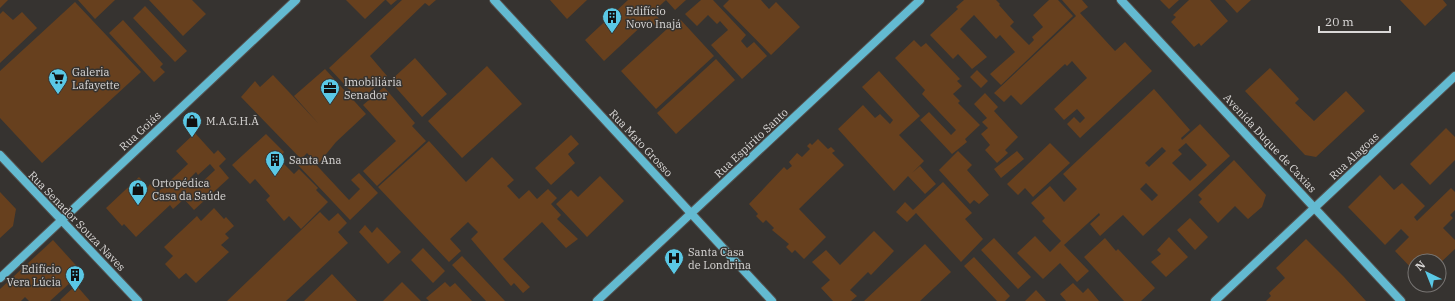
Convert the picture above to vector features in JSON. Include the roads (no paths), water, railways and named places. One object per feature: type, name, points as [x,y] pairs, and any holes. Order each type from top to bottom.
[{"type":"street","name":"Rua Goiás","points":[[0,278],[296,0]]},
{"type":"street","name":"Rua Mato Grosso","points":[[494,0],[772,301]]},
{"type":"street","name":"Rua Espírito Santo","points":[[597,301],[920,0]]},
{"type":"street","name":"Avenida Duque de Caxias","points":[[1121,0],[1401,301]]},
{"type":"street","name":"Rua Alagoas","points":[[1215,301],[1455,76]]},
{"type":"street","name":"Rua Senador Souza Naves","points":[[0,155],[138,301]]},
{"type":"place","name":"Edifício Novo Inajá","points":[[612,34]]},
{"type":"place","name":"Galeria Lafayette","points":[[58,95]]},
{"type":"place","name":"Imobiliária Senador","points":[[330,105]]},
{"type":"place","name":"M.A.G.H.Ã","points":[[192,138]]},
{"type":"place","name":"Santa Ana","points":[[275,177]]},
{"type":"place","name":"Ortopédica Casa da Saúde","points":[[138,206]]},
{"type":"place","name":"Santa Casa de Londrina","points":[[674,275]]},
{"type":"place","name":"Edifício Vera Lúcia","points":[[75,292]]}]
